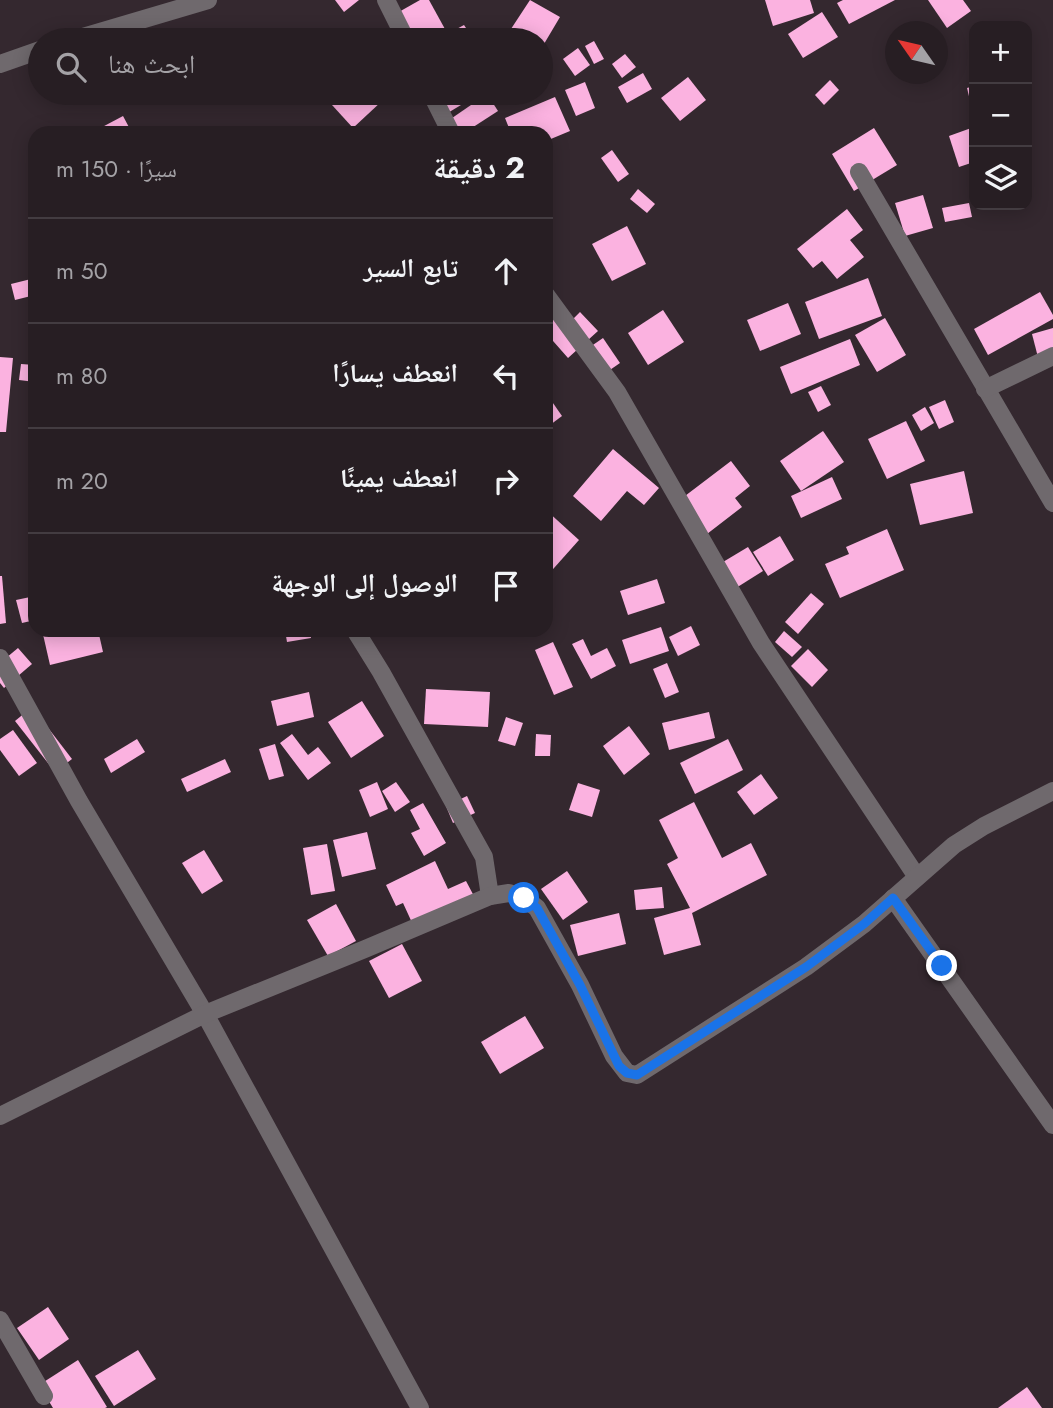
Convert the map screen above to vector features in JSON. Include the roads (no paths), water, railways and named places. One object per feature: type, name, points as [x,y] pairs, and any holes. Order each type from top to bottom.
[{"type":"street","points":[[114,28],[208,0]]},
{"type":"street","points":[[386,0],[400,28]]},
{"type":"street","points":[[0,64],[28,54]]},
{"type":"street","points":[[437,105],[448,126]]},
{"type":"street","points":[[859,172],[1053,503]]},
{"type":"street","points":[[553,305],[617,392],[761,643],[917,877]]},
{"type":"street","points":[[985,389],[1053,356]]},
{"type":"street","points":[[359,637],[484,857],[490,895]]},
{"type":"street","points":[[0,658],[79,801],[205,1014],[420,1408]]},
{"type":"street","points":[[0,1116],[205,1014],[490,895],[509,893],[524,898],[537,908],[580,985],[614,1056],[627,1073],[637,1075],[806,967],[864,924],[954,845],[984,826],[1053,791]]},
{"type":"street","points":[[893,898],[1053,1125]]},
{"type":"street","points":[[0,1320],[44,1396]]}]
